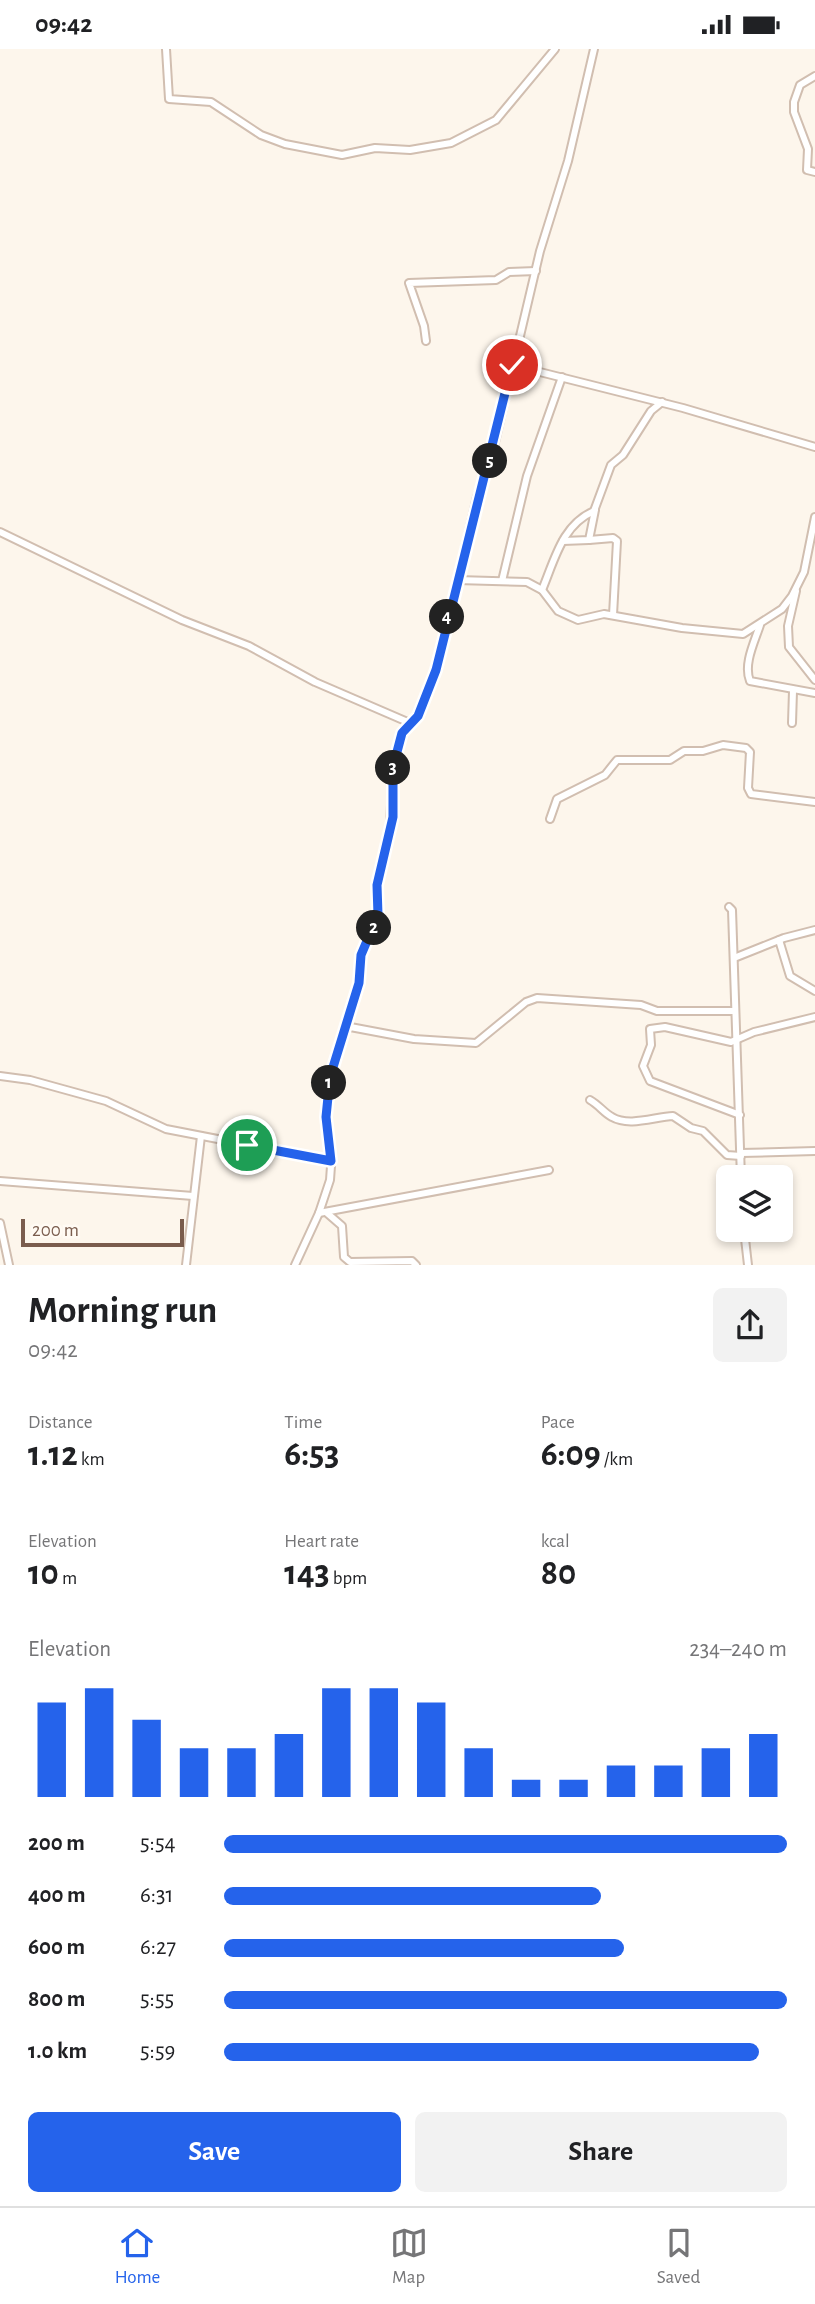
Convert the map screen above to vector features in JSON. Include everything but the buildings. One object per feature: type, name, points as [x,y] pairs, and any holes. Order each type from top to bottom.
[{"type":"street","points":[[166,49],[169,99],[211,103],[261,135],[285,144],[342,155],[384,147],[410,150],[451,143],[487,127],[496,120],[515,93],[555,49]]},
{"type":"street","points":[[295,1265],[322,1213],[330,1180],[326,1099],[359,983],[361,955],[378,915],[377,885],[393,817],[392,776],[399,741],[410,723],[418,716],[427,695],[477,497],[491,459],[512,365],[568,161],[594,49]]},
{"type":"street","points":[[815,76],[800,85],[794,102],[794,112],[807,146],[807,170],[815,172]]},
{"type":"street","points":[[426,341],[424,325],[409,282],[496,280],[509,272],[536,271]]},
{"type":"street","points":[[512,365],[662,402],[815,447]]},
{"type":"street","points":[[502,581],[527,476],[562,377]]},
{"type":"street","points":[[589,540],[595,509],[611,465],[624,455],[651,411],[662,402]]},
{"type":"street","points":[[542,590],[566,532],[595,509]]},
{"type":"street","points":[[457,580],[527,582],[542,590],[558,611],[570,618],[584,621],[601,614],[612,615],[735,635],[760,625],[782,609],[796,589],[804,572],[815,517]]},
{"type":"street","points":[[0,532],[182,620],[249,646],[326,687],[410,723]]},
{"type":"street","points":[[563,541],[613,538],[617,541],[612,615]]},
{"type":"street","points":[[796,589],[788,625],[789,647],[815,680]]},
{"type":"street","points":[[760,625],[750,656],[749,678],[761,685],[815,693]]},
{"type":"street","points":[[792,723],[793,691]]},
{"type":"street","points":[[550,819],[557,799],[606,775],[620,759],[665,761],[684,751],[703,751],[723,745],[750,752],[748,785],[751,794],[815,802]]},
{"type":"street","points":[[729,907],[732,910],[741,1165]]},
{"type":"street","points":[[734,958],[779,940],[815,930]]},
{"type":"street","points":[[779,940],[790,976],[815,991]]},
{"type":"street","points":[[345,1026],[414,1039],[476,1043],[526,1002],[537,998],[641,1005],[657,1011],[734,1011]]},
{"type":"street","points":[[740,1115],[661,1088],[650,1081],[643,1066],[649,1051],[649,1031],[652,1028],[665,1027],[725,1041],[737,1041],[754,1032],[815,1017]]},
{"type":"street","points":[[0,1076],[30,1080],[106,1101],[166,1129],[331,1161]]},
{"type":"street","points":[[590,1100],[610,1117],[620,1120],[642,1121],[673,1116],[691,1128],[703,1131],[727,1155],[815,1151]]},
{"type":"street","points":[[186,1265],[201,1136]]},
{"type":"street","points":[[322,1213],[549,1170]]},
{"type":"street","points":[[0,1181],[194,1196]]},
{"type":"street","points":[[322,1213],[341,1226],[344,1257],[350,1262],[412,1261],[416,1265]]},
{"type":"street","points":[[0,1223],[9,1265]]},
{"type":"street","points":[[745,1242],[748,1265]]},
{"type":"route","points":[[247,1145],[331,1161],[326,1099],[332,1066],[359,983],[361,955],[378,915],[377,885],[393,817],[393,767],[402,733],[418,716],[436,670],[459,571],[472,529],[477,497],[491,459],[512,365]]}]
